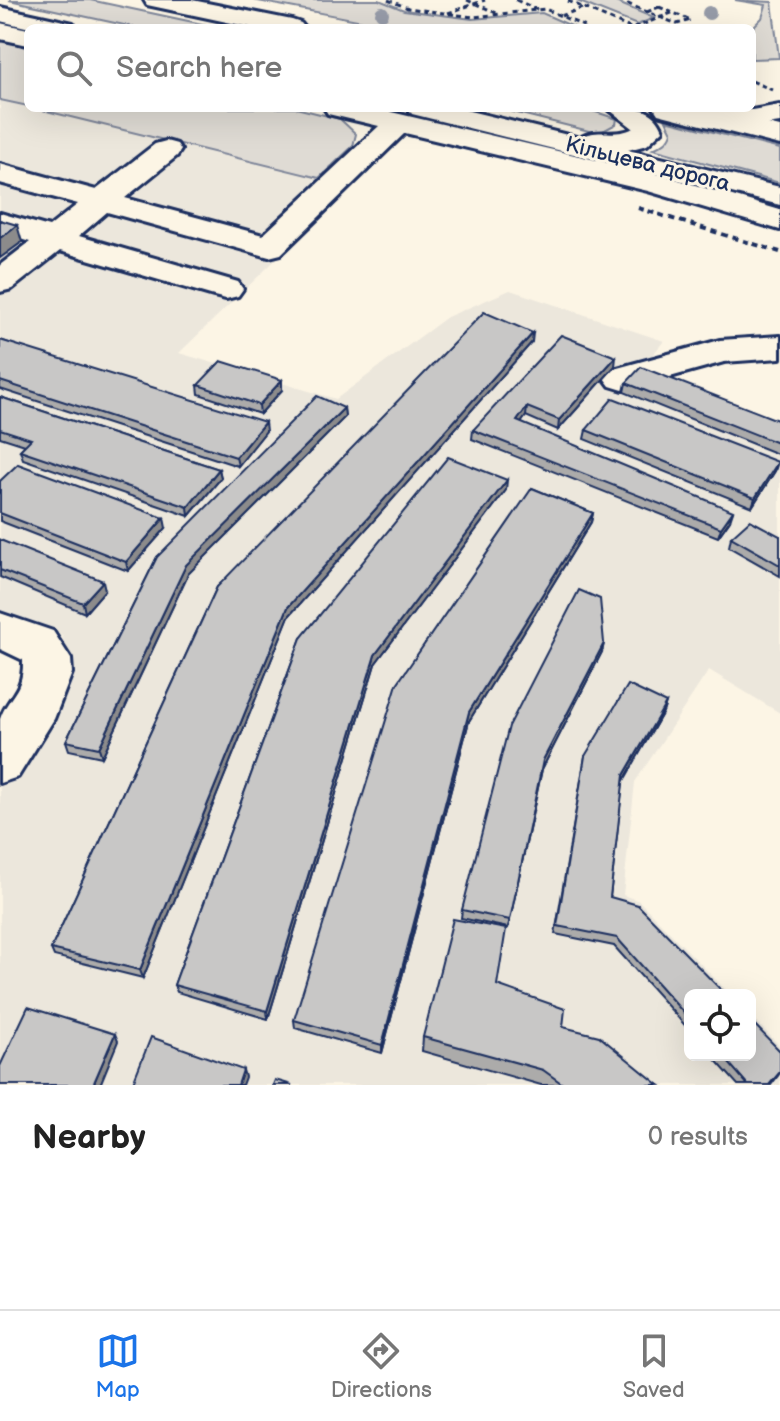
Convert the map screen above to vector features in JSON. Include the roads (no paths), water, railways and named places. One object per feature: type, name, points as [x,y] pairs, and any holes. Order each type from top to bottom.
[{"type":"main road","points":[[156,0],[273,24]]},
{"type":"main road","points":[[0,14],[46,24]]},
{"type":"main road","points":[[0,31],[24,36]]},
{"type":"main road","points":[[380,112],[411,115],[657,184],[779,214]]},
{"type":"main road","points":[[520,131],[623,142],[641,137],[648,130],[645,121],[628,112]]},
{"type":"main road","points":[[687,112],[780,136]]},
{"type":"main road","points":[[711,117],[752,119],[780,114]]},
{"type":"main road","points":[[0,173],[269,247],[411,115]]},
{"type":"main road","name":"Кільцева дорога","points":[[411,115],[520,131],[779,214]]},
{"type":"main road","points":[[0,282],[166,150]]},
{"type":"main road","points":[[0,223],[226,289]]},
{"type":"main road","points":[[623,378],[720,351],[780,347]]},
{"type":"main road","points":[[0,631],[39,644],[49,660],[47,686],[0,761]]}]
